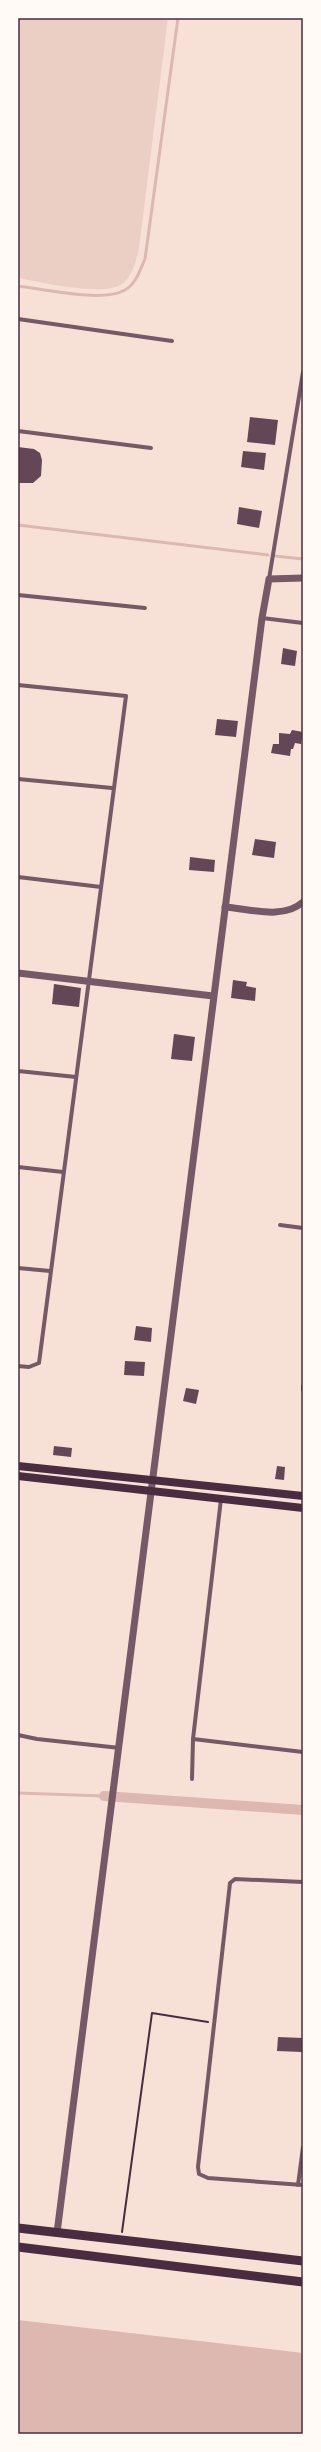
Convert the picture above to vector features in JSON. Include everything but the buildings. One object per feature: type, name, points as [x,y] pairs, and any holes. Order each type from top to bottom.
[{"type":"main road","points":[[18,1466],[155,1479],[303,1496]]},
{"type":"main road","points":[[18,1476],[303,1508]]},
{"type":"main road","points":[[18,2228],[303,2260]]},
{"type":"main road","points":[[18,2247],[303,2282]]},
{"type":"street","points":[[18,319],[172,341]]},
{"type":"street","points":[[57,2233],[114,1810],[116,1780],[154,1491],[213,996],[262,618],[275,553],[295,411],[303,372]]},
{"type":"street","points":[[18,431],[151,448]]},
{"type":"street","points":[[269,579],[303,578]]},
{"type":"street","points":[[18,595],[145,608]]},
{"type":"street","points":[[262,618],[303,623]]},
{"type":"street","points":[[18,685],[126,696],[112,788],[101,887],[39,1363],[35,1366],[18,1366]]},
{"type":"street","points":[[18,780],[112,788]]},
{"type":"street","points":[[18,877],[101,887]]},
{"type":"street","points":[[225,907],[282,912],[292,910],[303,902]]},
{"type":"street","points":[[18,973],[213,996]]},
{"type":"street","points":[[18,1071],[76,1077]]},
{"type":"street","points":[[18,1167],[63,1172]]},
{"type":"street","points":[[280,1225],[303,1228]]},
{"type":"street","points":[[18,1268],[50,1271]]},
{"type":"street","points":[[192,1779],[193,1739],[220,1499]]},
{"type":"street","points":[[18,1735],[120,1748]]},
{"type":"street","points":[[193,1739],[303,1752]]},
{"type":"street","points":[[303,1882],[235,1879],[230,1883],[198,2166],[199,2174],[208,2178],[300,2185],[303,2147]]},
{"type":"path","points":[[122,2239],[152,2013],[214,2022]]},
{"type":"shaded area","points":[[18,18],[168,18],[139,248],[129,277],[122,284],[113,288],[87,289],[18,278]]},
{"type":"shaded area","points":[[18,2320],[303,2353],[303,2434],[18,2434]]},
{"type":"waterway","points":[[18,286],[73,294],[103,295],[115,294],[125,290],[135,280],[145,259],[178,18]]},
{"type":"waterway","points":[[18,525],[268,555]]},
{"type":"waterway","points":[[275,556],[303,559]]},
{"type":"waterway","points":[[18,1793],[104,1796]]},
{"type":"waterway","points":[[104,1796],[303,1810]]}]
